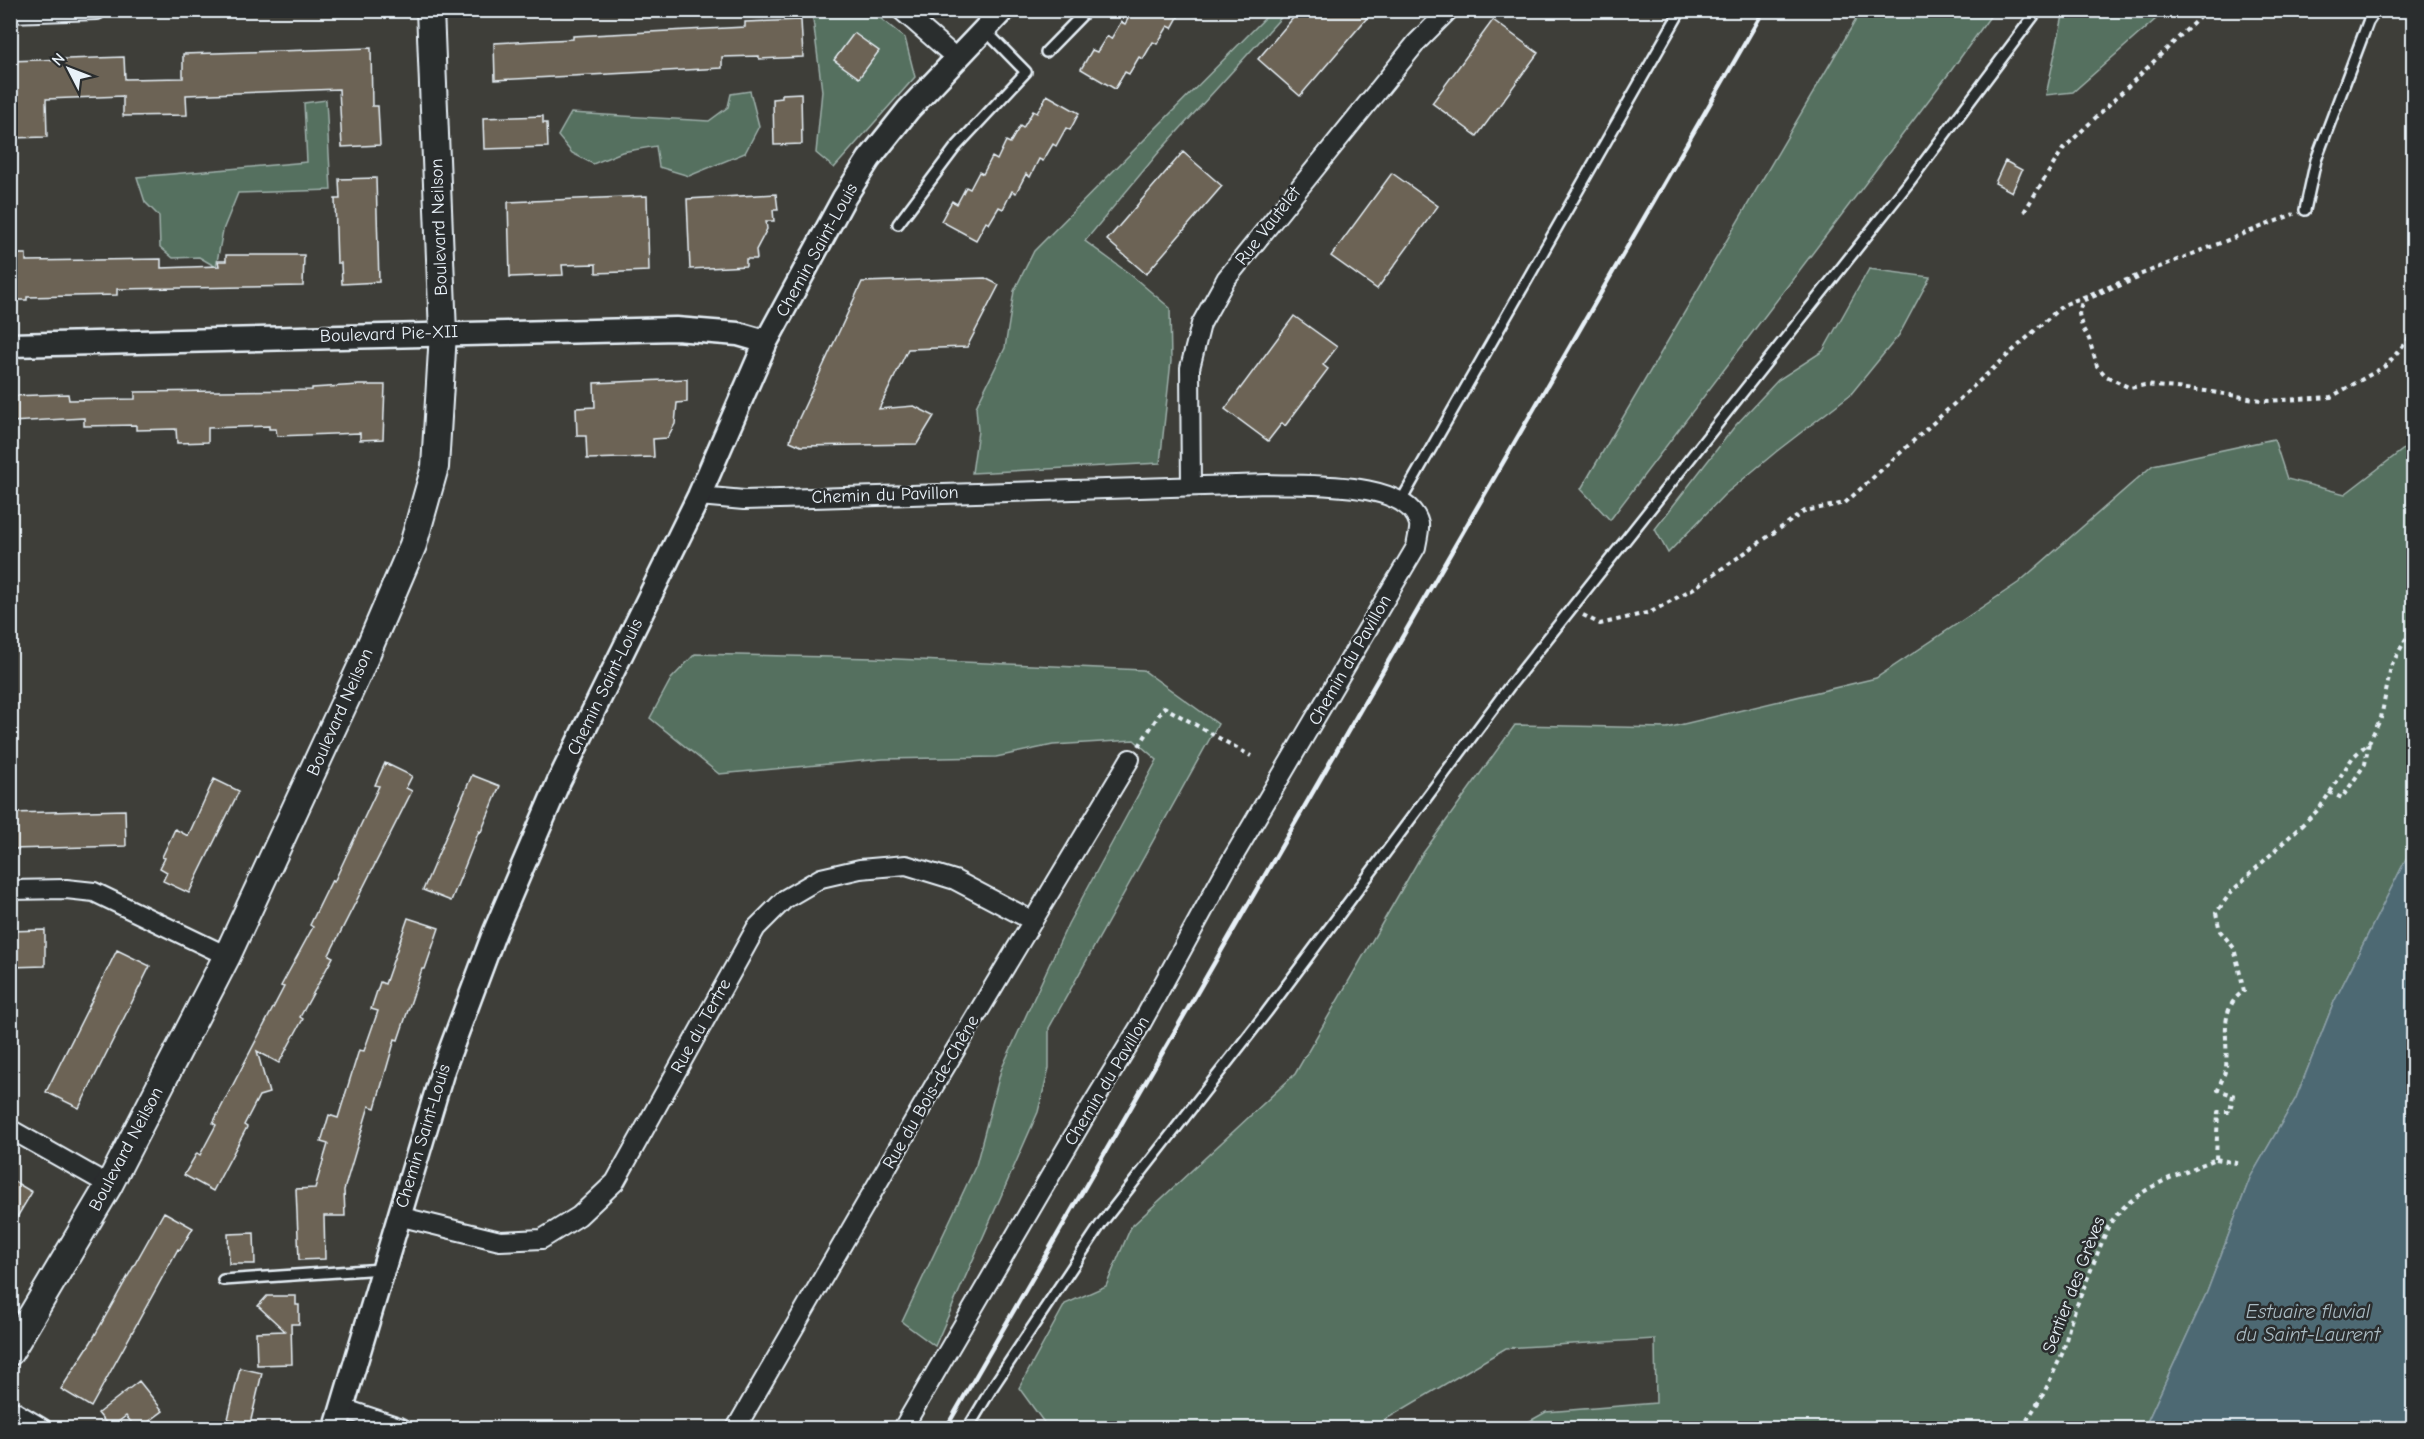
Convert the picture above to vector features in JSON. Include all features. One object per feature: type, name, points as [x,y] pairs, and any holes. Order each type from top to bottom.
[{"type":"main road","name":"Boulevard Neilson","points":[[10,1352],[109,1185],[227,956],[360,669],[413,545],[435,467],[443,333],[430,10]]},
{"type":"street","points":[[10,13],[97,10]]},
{"type":"street","points":[[901,10],[956,58]]},
{"type":"street","name":"Chemin Saint-Louis","points":[[339,1418],[443,1070],[495,931],[560,781],[699,496],[766,342],[844,198],[869,159],[908,110],[1003,10]]},
{"type":"street","name":"Rue Vautelet","points":[[1191,486],[1190,368],[1202,324],[1226,279],[1417,42],[1449,10]]},
{"type":"street","name":"Boulevard Pie-XII","points":[[10,345],[676,329],[738,334],[766,342]]},
{"type":"street","name":"Chemin du Pavillon","points":[[699,496],[744,500],[1268,484],[1337,487],[1385,494],[1401,501],[1413,512],[1419,525],[1416,547],[1225,872],[1140,1026],[903,1428]]},
{"type":"street","name":"Rue du Bois-de-Chêne","points":[[736,1428],[1031,920],[1130,759]]},
{"type":"street","name":"Rue du Tertre","points":[[398,1216],[500,1241],[542,1239],[579,1216],[615,1182],[756,928],[785,899],[821,878],[860,870],[906,865],[955,880],[1031,920]]},
{"type":"street","points":[[10,891],[66,889],[94,892],[227,956]]},
{"type":"street","points":[[10,1129],[109,1185]]},
{"type":"street","points":[[10,1409],[42,1428]]},
{"type":"street","points":[[339,1418],[402,1428]]},
{"type":"lane","points":[[1046,52],[1087,10]]},
{"type":"lane","points":[[1401,501],[1681,10]]},
{"type":"lane","points":[[968,1428],[1101,1224],[1266,1013],[1509,687],[1907,185],[2038,10]]},
{"type":"lane","points":[[2306,210],[2316,160],[2368,22],[2376,10]]},
{"type":"lane","points":[[898,224],[955,148],[1026,72],[984,29]]},
{"type":"lane","points":[[224,1280],[382,1269]]},
{"type":"path","points":[[2024,212],[2063,149],[2207,10]]},
{"type":"path","points":[[1570,608],[1600,624],[1652,612],[1694,588],[1805,512],[1845,502],[2063,305],[2306,210]]},
{"type":"path","points":[[2306,210],[2082,301],[2079,315],[2097,366],[2106,376],[2130,388],[2145,385],[2206,391],[2267,401],[2331,397],[2387,365],[2414,332]]},
{"type":"path","points":[[2329,792],[2342,798],[2365,764],[2370,742],[2381,718],[2391,666],[2414,624]]},
{"type":"path","points":[[1130,759],[1164,707],[1251,756]]},
{"type":"path","points":[[2241,1164],[2216,1159],[2218,1112],[2230,1112],[2233,1095],[2218,1090],[2226,1067],[2224,1029],[2231,1004],[2236,996],[2244,991],[2234,948],[2220,931],[2216,913],[2232,891],[2319,809],[2353,757],[2370,742]]},
{"type":"path","name":"Sentier des Grèves","points":[[2022,1428],[2044,1394],[2063,1353],[2071,1320],[2114,1215],[2150,1187],[2216,1159]]},
{"type":"path","points":[[1613,1428],[1692,1425],[1700,1428]]},
{"type":"green space","points":[[2064,10],[2165,11],[2073,92],[2046,95]]},
{"type":"green space","points":[[812,11],[864,11],[875,14],[905,38],[915,77],[834,168],[816,153],[822,91]]},
{"type":"green space","points":[[1272,11],[1287,11],[1159,152],[1085,241],[1170,308],[1171,361],[1160,463],[972,473],[978,431],[976,407],[1005,348],[1014,291],[1034,251]]},
{"type":"green space","points":[[1861,11],[1994,11],[1610,520],[1581,489]]},
{"type":"green space","points":[[750,91],[759,126],[745,153],[689,176],[659,167],[656,146],[622,152],[593,164],[572,153],[558,136],[571,113],[709,121],[728,107],[731,94]]},
{"type":"green space","points":[[326,100],[331,190],[238,193],[223,230],[216,267],[199,257],[173,258],[160,247],[159,216],[145,202],[137,177],[307,162],[304,103]]},
{"type":"green space","points":[[1869,269],[1930,277],[1899,335],[1851,394],[1724,495],[1668,553],[1655,529],[1735,426],[1778,380],[1823,351]]},
{"type":"green space","points":[[2274,439],[2287,479],[2345,494],[2409,445],[2413,448],[2413,845],[2334,1002],[2296,1098],[2250,1178],[2207,1292],[2147,1422],[2141,1428],[1517,1428],[1546,1412],[1656,1403],[1655,1339],[1506,1348],[1371,1428],[1048,1428],[1019,1388],[1065,1304],[1106,1286],[1131,1227],[1295,1074],[1421,856],[1515,725],[1667,728],[1876,678],[2018,583],[2153,465]]},
{"type":"green space","points":[[695,654],[874,658],[1143,670],[1218,724],[1049,1028],[1049,1068],[1038,1112],[935,1346],[902,1322],[976,1165],[1001,1070],[1068,924],[1157,760],[1134,740],[1053,745],[996,757],[883,759],[719,774],[650,718],[671,679]]},
{"type":"water","name":"Estuaire fluvial du Saint-Laurent","points":[[2413,845],[2413,1428],[2141,1428],[2147,1422],[2207,1292],[2250,1178],[2296,1098],[2334,1002]]},
{"type":"building","points":[[1133,10],[1182,10],[1172,28],[1168,26],[1157,44],[1153,42],[1143,59],[1139,57],[1129,74],[1125,72],[1115,89],[1081,69],[1092,50],[1097,52],[1107,36],[1111,39],[1121,22],[1125,24]]},
{"type":"building","points":[[1300,10],[1358,10],[1367,18],[1300,96],[1258,59]]},
{"type":"building","points":[[801,20],[803,57],[759,59],[759,56],[722,57],[722,68],[495,80],[494,43],[573,39],[573,36],[745,27],[745,22]]},
{"type":"building","points":[[1493,20],[1538,53],[1477,136],[1432,103]]},
{"type":"building","points":[[854,33],[879,51],[859,78],[834,60]]},
{"type":"building","points":[[371,48],[372,106],[378,106],[380,145],[342,147],[339,89],[186,95],[187,115],[123,116],[123,96],[46,99],[47,137],[10,138],[10,61],[124,57],[125,79],[183,78],[183,54]]},
{"type":"building","points":[[801,93],[802,144],[774,145],[773,99],[782,98],[782,94]]},
{"type":"building","points":[[1047,95],[1079,113],[1070,130],[1066,128],[1056,146],[1053,144],[1043,161],[1039,159],[1030,177],[1026,174],[1016,193],[1012,191],[1003,209],[999,207],[989,224],[986,222],[976,240],[941,221],[952,201],[957,204],[966,187],[970,189],[979,172],[983,174],[992,157],[997,160],[1006,141],[1010,143],[1020,126],[1023,128],[1033,111],[1037,113]]},
{"type":"building","points":[[543,116],[543,123],[547,123],[548,147],[484,149],[483,118]]},
{"type":"building","points":[[1183,152],[1222,186],[1146,274],[1107,240]]},
{"type":"building","points":[[2005,161],[2022,170],[2012,192],[1995,183]]},
{"type":"building","points":[[1392,173],[1438,206],[1377,289],[1331,256]]},
{"type":"building","points":[[376,178],[379,282],[342,284],[341,263],[337,263],[335,199],[340,199],[339,179]]},
{"type":"building","points":[[776,194],[778,210],[773,210],[774,221],[766,221],[767,229],[756,250],[757,259],[746,259],[746,266],[690,269],[687,199]]},
{"type":"building","points":[[647,196],[649,271],[596,273],[596,264],[562,265],[563,275],[510,277],[508,202]]},
{"type":"building","points":[[10,254],[26,254],[26,261],[161,259],[161,268],[219,266],[218,261],[226,261],[226,255],[304,255],[303,286],[117,289],[117,295],[27,297],[27,300],[10,300]]},
{"type":"building","points":[[985,278],[999,285],[967,347],[908,349],[879,409],[914,406],[934,416],[917,444],[801,446],[790,441],[862,282]]},
{"type":"building","points":[[1294,316],[1337,347],[1323,365],[1328,369],[1285,426],[1282,423],[1268,441],[1225,409]]},
{"type":"building","points":[[687,379],[687,402],[677,403],[675,424],[667,438],[653,439],[654,457],[587,459],[586,436],[577,436],[576,408],[595,407],[594,383]]},
{"type":"building","points":[[385,385],[383,439],[360,440],[360,433],[277,436],[276,429],[269,429],[269,426],[208,428],[208,442],[177,443],[176,429],[136,430],[136,425],[84,426],[84,418],[10,422],[10,396],[68,394],[69,400],[135,399],[135,392],[312,390],[312,388]]},
{"type":"building","points":[[385,763],[412,776],[406,788],[412,791],[329,955],[333,957],[300,1017],[303,1019],[279,1063],[257,1051],[269,1093],[259,1096],[244,1125],[247,1127],[213,1191],[184,1175],[197,1153],[200,1155],[216,1125],[213,1123],[284,987],[281,986],[313,927],[310,925],[332,880],[334,882],[379,786],[375,785]]},
{"type":"building","points":[[472,775],[500,786],[451,901],[423,890]]},
{"type":"building","points":[[214,779],[239,791],[189,893],[163,881],[167,872],[160,868],[165,858],[162,857],[175,829],[188,836]]},
{"type":"building","points":[[125,810],[126,846],[11,849],[11,813]]},
{"type":"building","points":[[408,918],[439,928],[425,969],[422,969],[398,1040],[395,1039],[375,1108],[369,1106],[344,1190],[345,1216],[324,1216],[325,1259],[299,1260],[296,1189],[315,1188],[328,1144],[321,1142],[329,1115],[338,1118],[359,1050],[364,1051],[378,1011],[371,1009],[380,982],[385,984]]},
{"type":"building","points":[[45,930],[45,966],[10,967],[10,931]]},
{"type":"building","points":[[117,950],[150,966],[79,1108],[46,1092]]},
{"type":"building","points":[[10,1179],[32,1192],[10,1229]]},
{"type":"building","points":[[164,1212],[193,1228],[180,1250],[178,1249],[91,1407],[61,1389],[91,1342]]},
{"type":"building","points":[[254,1233],[255,1264],[229,1264],[228,1234]]},
{"type":"building","points":[[267,1296],[296,1296],[296,1305],[299,1305],[299,1324],[291,1324],[292,1364],[257,1365],[256,1332],[285,1331],[258,1306]]},
{"type":"building","points":[[240,1368],[262,1373],[250,1424],[228,1419]]},
{"type":"building","points":[[139,1381],[163,1411],[140,1428],[136,1428],[126,1416],[110,1428],[98,1413]]},
{"type":"railway","points":[[946,1428],[1764,10]]}]
